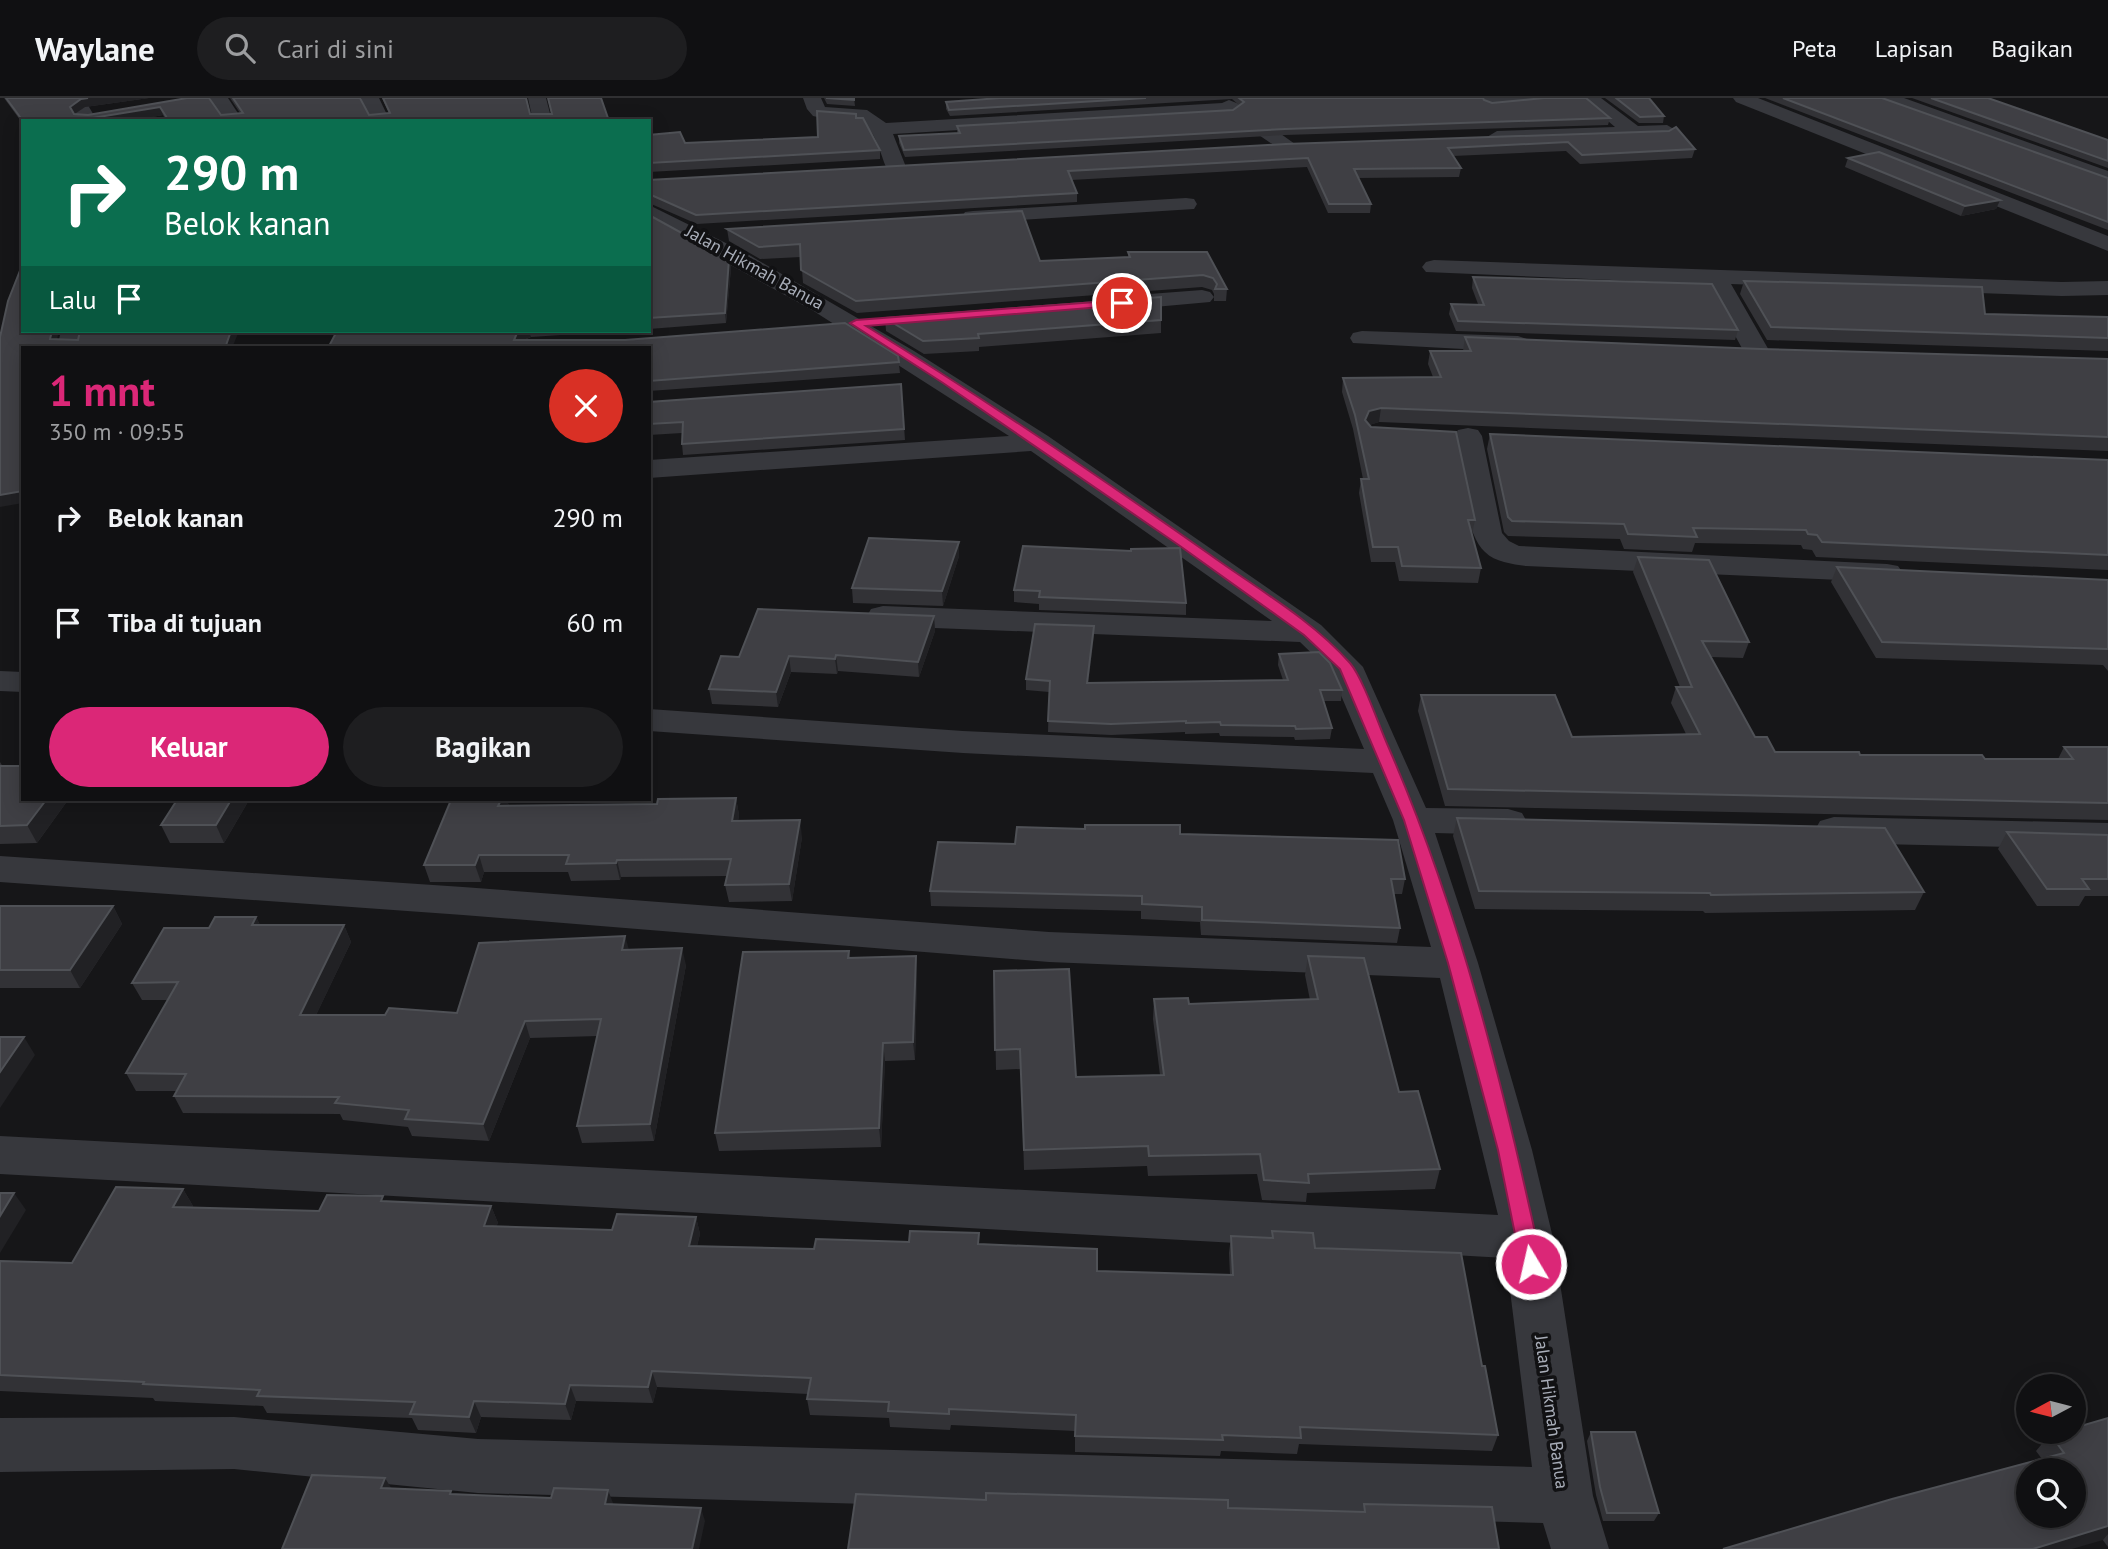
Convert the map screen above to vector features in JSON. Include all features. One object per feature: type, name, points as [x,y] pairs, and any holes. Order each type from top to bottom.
[{"type":"street","points":[[75,98],[90,117]]},
{"type":"street","points":[[219,98],[233,119]]},
{"type":"street","points":[[370,98],[380,119]]},
{"type":"street","points":[[537,98],[542,119]]},
{"type":"street","points":[[812,98],[820,113],[863,113],[871,117],[903,166],[869,168]]},
{"type":"street","points":[[1491,102],[1541,98]]},
{"type":"street","points":[[1590,98],[1633,132]]},
{"type":"street","points":[[1742,98],[2108,244]]},
{"type":"street","points":[[1887,98],[2108,178]]},
{"type":"street","points":[[881,129],[1225,103],[1292,144],[1259,146]]},
{"type":"street","points":[[1480,137],[1667,131]]},
{"type":"street","points":[[954,218],[1186,204]]},
{"type":"street","name":"Jalan Hikmah Banua","points":[[651,212],[755,265],[856,323],[947,380],[1309,632],[1346,667],[1412,820],[1457,963],[1508,1150],[1528,1238],[1564,1496],[1580,1549]]},
{"type":"street","points":[[694,234],[735,231]]},
{"type":"street","points":[[1434,267],[2062,289],[2108,288]]},
{"type":"street","points":[[1715,276],[1757,352]]},
{"type":"street","points":[[1091,306],[1202,297]]},
{"type":"street","points":[[815,327],[897,320]]},
{"type":"street","points":[[1362,338],[1538,345]]},
{"type":"street","points":[[1730,351],[1784,352]]},
{"type":"street","points":[[906,383],[947,380]]},
{"type":"street","points":[[1469,436],[1487,533],[1492,544],[1511,554],[1526,557],[1914,574]]},
{"type":"street","points":[[651,469],[1038,442]]},
{"type":"street","points":[[849,615],[1309,632]]},
{"type":"street","points":[[0,681],[21,682]]},
{"type":"street","points":[[651,720],[963,742],[1388,762]]},
{"type":"street","points":[[1412,820],[1537,823]]},
{"type":"street","points":[[1802,829],[2108,836]]},
{"type":"street","points":[[0,869],[463,901],[1049,947],[1457,963]]},
{"type":"street","points":[[0,1155],[1528,1238]]},
{"type":"street","points":[[0,1445],[233,1443],[478,1466],[1564,1496]]},
{"type":"building","points":[[6,98],[88,98],[81,99],[70,107],[74,114],[88,115],[187,98],[209,98],[221,115],[243,113],[233,98],[360,98],[369,115],[390,113],[383,98],[526,98],[530,114],[552,114],[548,98],[601,98],[608,119],[168,119],[160,107],[86,119],[22,119]]},
{"type":"building","points":[[1000,98],[1146,98],[949,110],[946,102]]},
{"type":"building","points":[[1239,98],[1483,98],[1492,103],[1544,98],[1586,98],[1610,118],[1285,129],[904,150],[899,136],[960,133],[957,126],[1233,110],[1244,102]]},
{"type":"building","points":[[1616,98],[1649,98],[1664,116],[1640,117]]},
{"type":"building","points":[[1783,98],[1882,98],[2108,178],[2108,222]]},
{"type":"building","points":[[1931,98],[1988,98],[2108,140],[2108,161]]},
{"type":"building","points":[[817,111],[856,114],[856,118],[863,118],[880,150],[651,163],[651,135],[680,132],[685,143],[818,137]]},
{"type":"building","points":[[1676,127],[1695,149],[1582,155],[1568,142],[1448,148],[1461,168],[1354,169],[1371,204],[1329,204],[1308,158],[1068,171],[1077,193],[696,215],[651,195],[651,180],[1286,144],[1669,131]]},
{"type":"building","points":[[1879,152],[2000,200],[1965,206],[1848,158]]},
{"type":"building","points":[[1022,211],[1040,261],[1130,257],[1128,252],[1207,252],[1227,289],[1215,289],[1217,284],[1213,278],[1203,275],[856,301],[801,270],[800,244],[759,247],[727,229]]},
{"type":"building","points":[[651,216],[729,259],[725,313],[651,318]]},
{"type":"building","points":[[21,268],[21,333],[52,333],[50,339],[78,340],[80,333],[230,333],[226,346],[21,346],[21,491],[0,495],[0,337],[8,301]]},
{"type":"building","points":[[1473,277],[1712,284],[1738,330],[1458,321],[1451,304],[1484,305]]},
{"type":"building","points":[[1744,281],[1982,287],[1985,314],[2108,317],[2108,338],[1771,327]]},
{"type":"building","points":[[1161,297],[1161,320],[978,334],[979,338],[923,341],[885,318]]},
{"type":"building","points":[[845,323],[898,356],[899,362],[651,381],[651,346],[329,346],[336,333],[517,333],[514,340],[625,340]]},
{"type":"building","points":[[1465,337],[2108,359],[2108,437],[1381,408],[1369,411],[1365,420],[1371,427],[1456,432],[1475,520],[1468,520],[1481,568],[1402,566],[1398,547],[1373,547],[1361,479],[1369,479],[1355,415],[1343,378],[1441,377],[1430,351],[1471,351]]},
{"type":"building","points":[[901,384],[904,429],[682,444],[683,422],[651,424],[651,402]]},
{"type":"building","points":[[1490,434],[2108,460],[2108,555],[1822,542],[1817,535],[1808,534],[1806,530],[1693,528],[1697,537],[1628,534],[1624,524],[1512,521],[1508,517]]},
{"type":"building","points":[[869,538],[959,542],[942,591],[852,588]]},
{"type":"building","points":[[1023,546],[1131,551],[1180,548],[1186,603],[1039,597],[1040,591],[1014,590]]},
{"type":"building","points":[[1638,557],[1709,560],[1749,642],[1702,641],[1755,737],[1767,737],[1775,752],[2073,759],[2064,747],[2108,747],[2108,803],[1448,789],[1421,695],[1555,695],[1572,737],[1700,734],[1676,687],[1692,687]]},
{"type":"building","points":[[1837,567],[2108,580],[2108,649],[1882,642]]},
{"type":"building","points":[[758,609],[934,616],[918,662],[836,655],[835,659],[789,656],[776,692],[709,689],[721,656],[739,657]]},
{"type":"building","points":[[1035,624],[1094,626],[1087,683],[1288,680],[1279,654],[1319,652],[1330,663],[1342,690],[1320,690],[1332,728],[1296,729],[1295,726],[1221,725],[1220,722],[1186,721],[1111,724],[1048,721],[1050,681],[1026,679]]},
{"type":"building","points":[[0,766],[21,766],[21,801],[45,801],[27,825],[0,826]]},
{"type":"building","points":[[736,798],[732,821],[800,820],[789,884],[725,885],[731,859],[617,860],[616,863],[566,864],[569,855],[479,855],[475,865],[424,865],[451,801],[500,801],[498,806],[657,804],[658,799]]},
{"type":"building","points":[[176,801],[230,801],[216,825],[161,825]]},
{"type":"building","points":[[1457,818],[1885,828],[1924,892],[1711,895],[1479,891]]},
{"type":"building","points":[[1085,825],[1180,825],[1180,834],[1398,840],[1405,879],[1391,879],[1400,928],[1202,920],[1202,907],[1142,904],[1142,896],[930,891],[938,842],[1015,844],[1017,827],[1085,829]]},
{"type":"building","points":[[2007,832],[2108,835],[2108,879],[2082,879],[2089,889],[2047,889]]},
{"type":"building","points":[[0,906],[113,906],[70,970],[0,970]]},
{"type":"building","points":[[215,917],[256,917],[252,925],[344,925],[300,1015],[385,1015],[389,1008],[457,1013],[479,943],[625,936],[622,950],[682,948],[650,1124],[577,1126],[601,1019],[525,1021],[483,1124],[405,1119],[409,1110],[335,1103],[339,1097],[174,1096],[186,1074],[126,1073],[178,982],[132,983],[164,928],[209,928]]},
{"type":"building","points":[[849,951],[848,958],[916,956],[913,1042],[883,1043],[879,1128],[715,1133],[743,952]]},
{"type":"building","points":[[1308,956],[1364,958],[1399,1092],[1418,1091],[1440,1169],[1308,1174],[1309,1183],[1264,1180],[1260,1154],[1149,1156],[1148,1146],[1024,1150],[1020,1049],[995,1050],[994,971],[1069,969],[1076,1077],[1164,1075],[1154,999],[1188,998],[1189,1004],[1318,999]]},
{"type":"building","points":[[0,1037],[24,1037],[0,1072]]},
{"type":"building","points":[[116,1187],[183,1189],[173,1207],[319,1211],[327,1195],[383,1196],[381,1201],[491,1206],[484,1226],[612,1230],[617,1214],[696,1217],[689,1246],[814,1249],[816,1239],[909,1242],[910,1231],[979,1233],[978,1244],[1097,1249],[1097,1271],[1233,1275],[1231,1236],[1273,1238],[1272,1231],[1313,1233],[1315,1248],[1461,1253],[1498,1435],[1300,1427],[1301,1438],[1222,1435],[1223,1440],[1075,1436],[1076,1415],[949,1409],[949,1414],[888,1411],[889,1402],[807,1399],[811,1378],[652,1371],[648,1387],[570,1385],[565,1404],[474,1401],[469,1417],[410,1414],[415,1402],[257,1396],[260,1390],[0,1375],[0,1261],[72,1263]]},
{"type":"building","points":[[0,1193],[14,1193],[0,1216]]},
{"type":"building","points":[[2108,1418],[2108,1526],[2033,1549],[1723,1549],[2016,1466],[2016,1528],[2086,1528],[2086,1458],[2045,1458],[2064,1453],[2057,1444],[2086,1444],[2086,1424]]},
{"type":"building","points":[[1591,1432],[1635,1432],[1659,1513],[1607,1513]]},
{"type":"building","points":[[312,1475],[385,1478],[381,1488],[451,1491],[450,1494],[551,1498],[554,1488],[608,1490],[605,1504],[701,1508],[692,1549],[282,1549]]},
{"type":"building","points":[[986,1493],[1228,1500],[1228,1508],[1365,1512],[1364,1504],[1492,1507],[1499,1549],[848,1549],[856,1494],[986,1500]]},
{"type":"route","points":[[1122,303],[856,323],[947,380],[1185,543],[1309,632],[1346,667],[1412,820],[1457,963],[1508,1150],[1528,1238],[1531,1264]]}]
